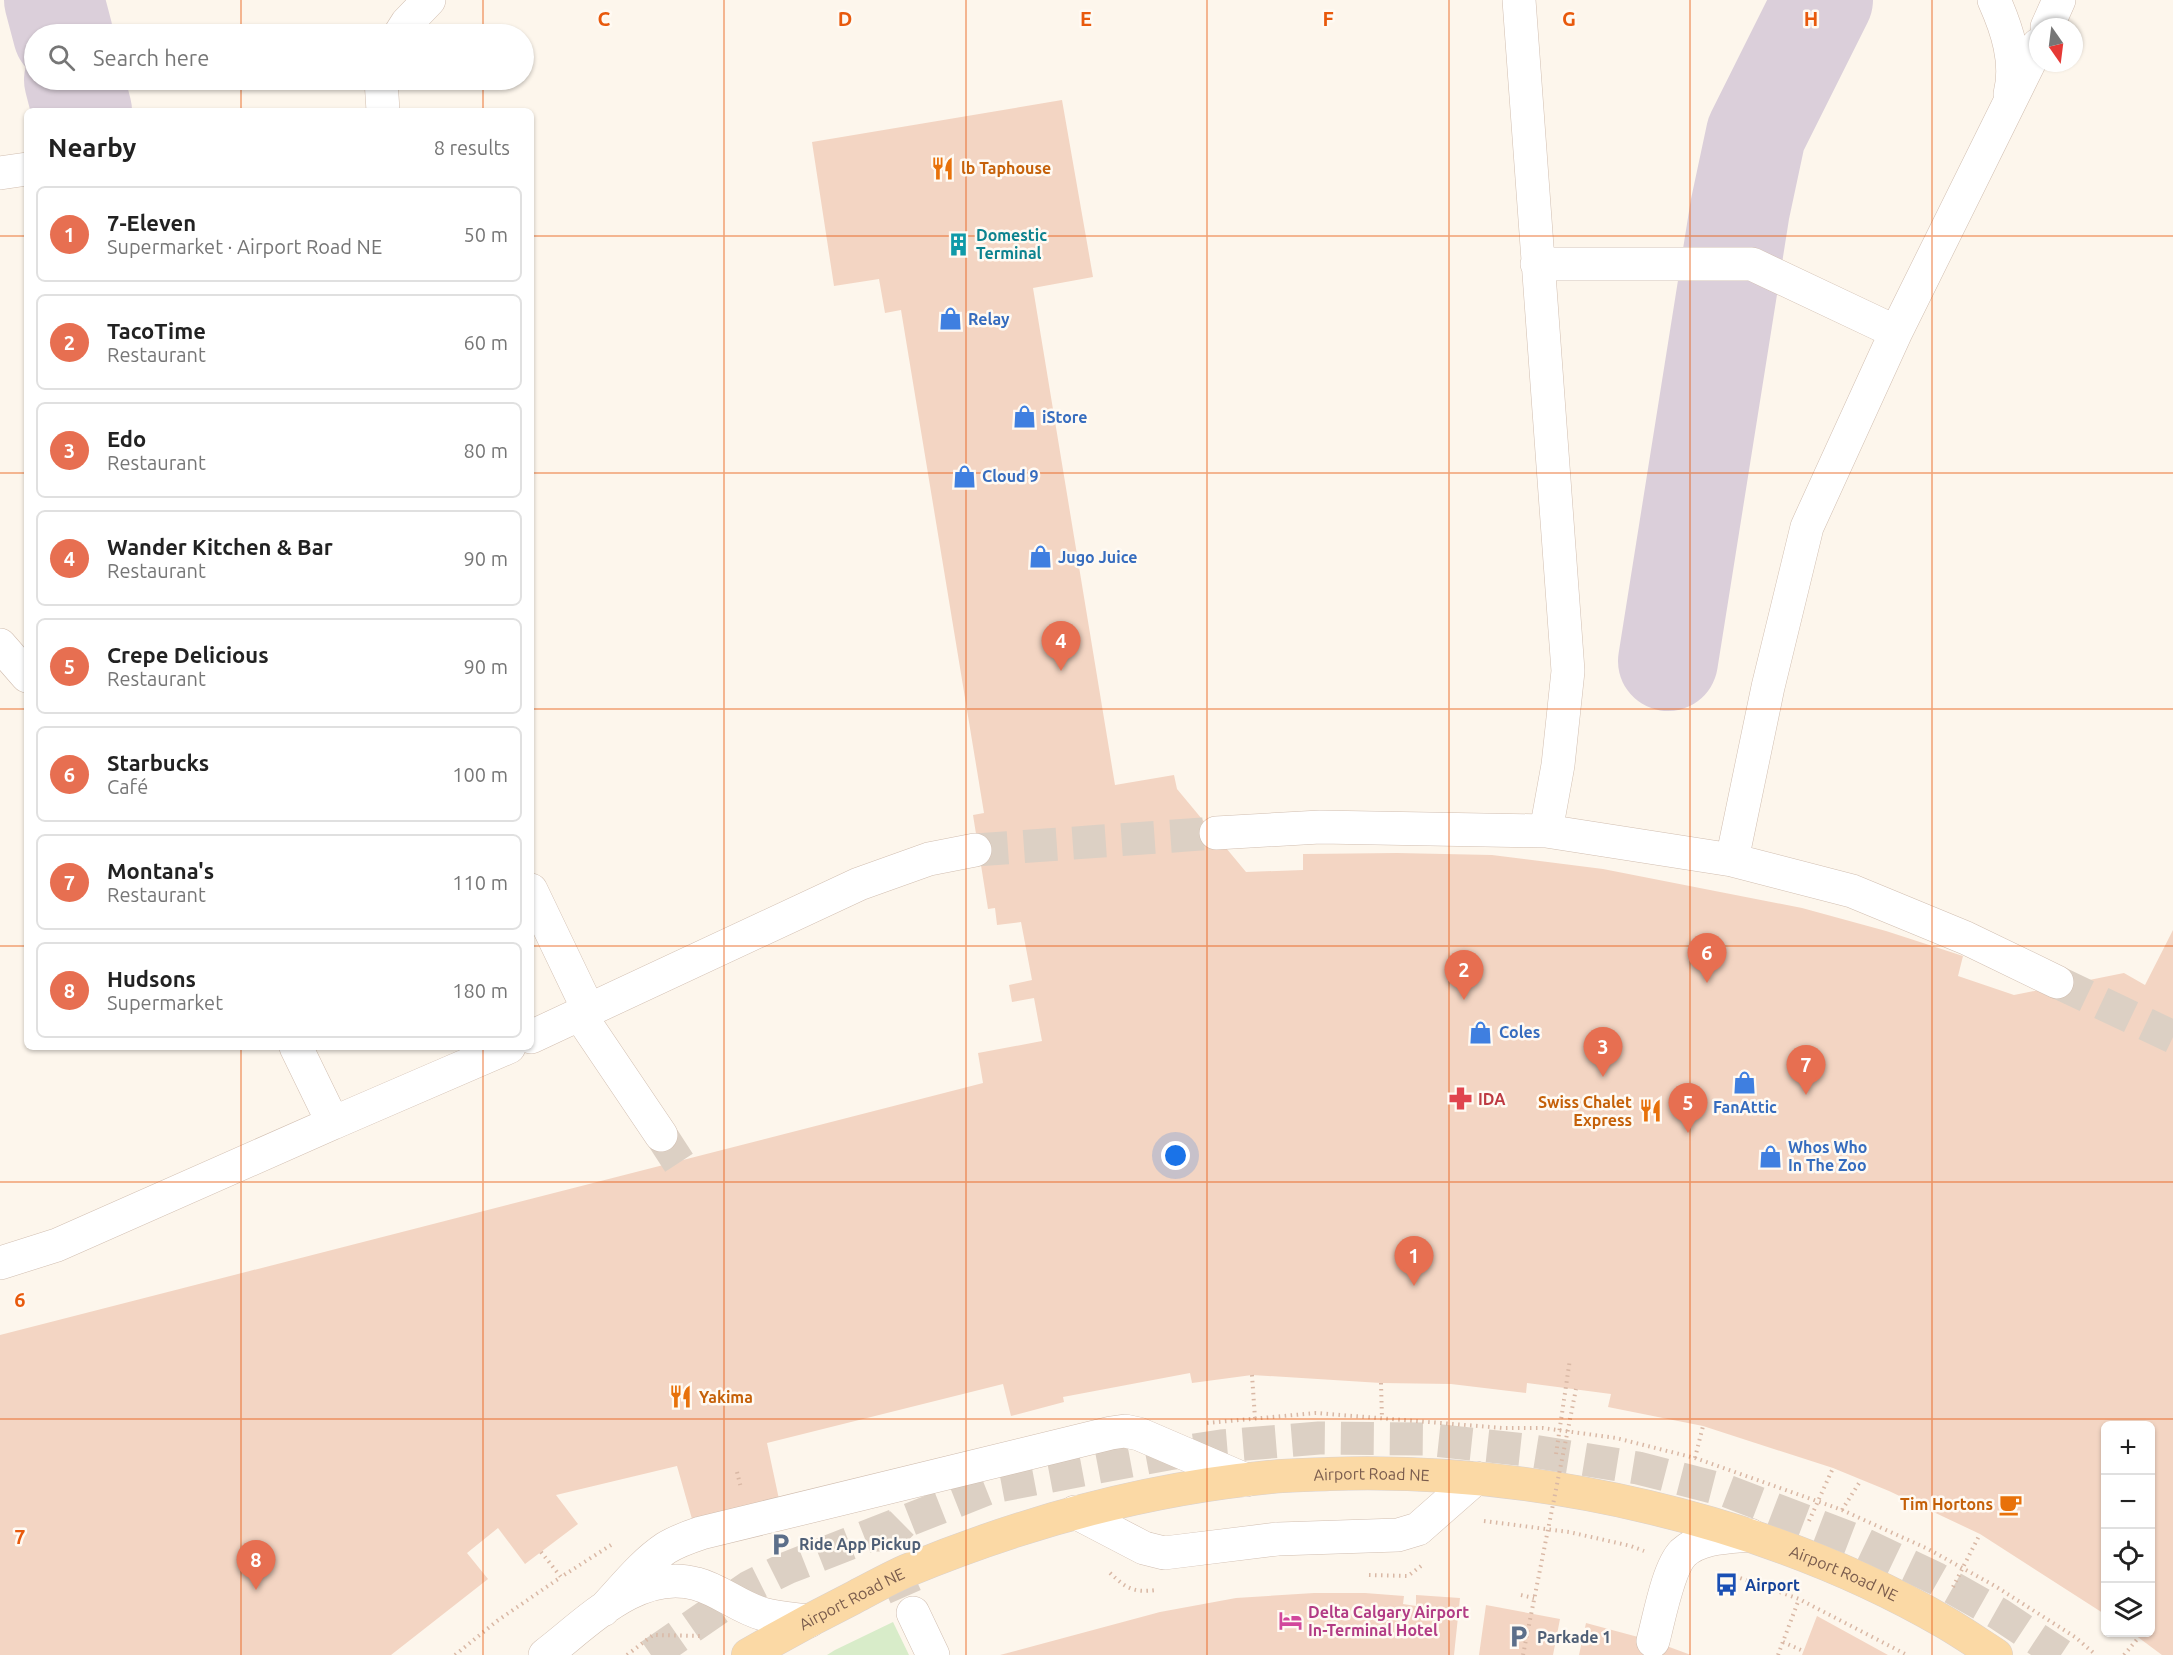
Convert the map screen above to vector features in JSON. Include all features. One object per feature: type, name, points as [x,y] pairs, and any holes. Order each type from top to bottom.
[{"type":"main road","name":"Airport Road NE","points":[[748,1655],[902,1573],[1012,1531],[1076,1512],[1160,1493],[1272,1476],[1371,1473],[1424,1474],[1536,1485],[1615,1500],[1750,1535],[1859,1579],[1946,1622],[1996,1655]]},
{"type":"lane","points":[[406,24],[429,0]]},
{"type":"lane","points":[[1527,0],[1520,16],[1568,671],[1558,765],[1546,831]]},
{"type":"lane","points":[[1994,0],[2003,20],[2013,65],[2012,86],[2006,112]]},
{"type":"lane","points":[[2051,18],[2059,0]]},
{"type":"lane","points":[[1732,860],[1768,687],[1807,527],[1896,332],[2029,64]]},
{"type":"lane","points":[[382,90],[383,108]]},
{"type":"lane","points":[[0,172],[24,169]]},
{"type":"lane","points":[[1537,264],[1752,264],[1896,332]]},
{"type":"lane","points":[[0,645],[24,673]]},
{"type":"lane","points":[[1216,833],[1320,826],[1546,831],[1732,860],[1852,891],[1966,938],[2057,982]]},
{"type":"lane","points":[[534,1036],[859,884],[929,859],[975,850]]},
{"type":"lane","points":[[534,897],[585,1013],[661,1135]]},
{"type":"lane","points":[[297,1050],[333,1123]]},
{"type":"lane","points":[[0,1263],[66,1241],[502,1050]]},
{"type":"lane","points":[[603,1610],[650,1562],[666,1548],[680,1540],[1111,1433],[1125,1431],[1139,1434],[1246,1480]]},
{"type":"lane","points":[[1076,1512],[1144,1548],[1164,1553],[1278,1539],[1398,1535],[1418,1529],[1476,1478]]},
{"type":"lane","points":[[1653,1641],[1674,1565],[1684,1552],[1696,1544],[1717,1538],[1750,1535]]},
{"type":"lane","points":[[545,1655],[603,1610],[635,1590],[656,1583],[678,1580],[698,1584],[763,1614],[809,1621]]},
{"type":"lane","points":[[913,1613],[933,1655]]},
{"type":"path","points":[[1556,1454],[1570,1359]]},
{"type":"path","points":[[1252,1375],[1255,1418]]},
{"type":"path","points":[[1381,1383],[1382,1419]]},
{"type":"path","points":[[1523,1655],[1576,1389]]},
{"type":"path","points":[[1695,1458],[1703,1426]]},
{"type":"path","points":[[1809,1522],[1833,1468]]},
{"type":"path","points":[[1842,1510],[1862,1480]]},
{"type":"path","points":[[1953,1587],[1980,1534]]},
{"type":"path","points":[[1719,1571],[1799,1599],[1907,1655]]},
{"type":"path","points":[[455,1655],[497,1621],[561,1577]]},
{"type":"path","points":[[1521,1595],[1534,1598]]},
{"type":"path","points":[[1778,1655],[1799,1599]]},
{"type":"path","points":[[627,1655],[653,1635],[701,1636]]},
{"type":"path","points":[[2124,1655],[2139,1637]]},
{"type":"path","points":[[1783,1642],[1803,1652]]},
{"type":"green space","points":[[893,1622],[909,1655],[827,1655],[835,1650]]},
{"type":"building","points":[[1062,100],[1093,277],[1033,288],[1115,785],[1174,775],[1177,789],[1246,872],[1303,870],[1303,854],[1397,853],[1492,855],[1603,869],[1802,908],[1886,931],[1963,956],[1958,976],[2014,995],[2124,973],[2145,985],[2173,930],[2173,1655],[2162,1655],[2138,1637],[2155,1637],[2155,1421],[2101,1421],[2101,1612],[1980,1534],[1889,1491],[1833,1468],[1703,1426],[1608,1407],[1611,1394],[1527,1383],[1526,1393],[1451,1384],[1381,1383],[1252,1375],[1192,1383],[1190,1373],[1063,1397],[1064,1402],[1011,1416],[1003,1384],[767,1443],[780,1504],[694,1526],[677,1466],[556,1495],[578,1524],[525,1564],[498,1528],[467,1553],[488,1579],[391,1655],[0,1655],[0,1335],[983,1083],[978,1053],[1042,1041],[1034,998],[1012,1002],[1009,985],[1032,980],[1021,922],[997,925],[995,908],[988,909],[973,815],[984,813],[901,310],[885,313],[879,279],[834,286],[812,142]]},
{"type":"building","name":"Delta Calgary Airport In-Terminal Hotel","points":[[1314,1593],[1404,1596],[1403,1604],[1416,1606],[1416,1595],[1460,1598],[1454,1655],[1000,1655],[1160,1612],[1236,1598]]},
{"type":"building","name":"Parkade 1","points":[[1486,1605],[1560,1619],[1553,1655],[1479,1655]]},
{"type":"building","points":[[1817,1616],[1888,1655],[1802,1655]]},
{"type":"building","name":"Parkade 1","points":[[1586,1623],[1653,1641],[1691,1655],[1579,1655]]},
{"type":"taxiway","points":[[54,0],[60,24]]},
{"type":"taxiway","points":[[1668,661],[1740,209],[1756,134],[1823,0]]},
{"type":"taxiway","points":[[77,90],[81,108]]},
{"type":"tunnel","points":[[975,850],[1216,833]]},
{"type":"tunnel","points":[[2057,982],[2173,1037]]},
{"type":"tunnel","points":[[661,1135],[687,1175]]},
{"type":"tunnel","points":[[651,1655],[749,1587],[787,1568],[992,1487],[1221,1446],[1319,1438],[1423,1439],[1526,1450],[1638,1468],[1724,1490],[1855,1540],[1937,1579],[1999,1614],[2061,1655]]},
{"type":"tunnel","points":[[902,1523],[890,1538],[888,1557],[913,1613]]},
{"type":"place","name":"lb Taphouse","points":[[943,168]]},
{"type":"place","name":"Domestic Terminal","points":[[958,244]]},
{"type":"place","name":"Relay","points":[[950,319]]},
{"type":"place","name":"iStore","points":[[1024,417]]},
{"type":"place","name":"Cloud 9","points":[[964,476]]},
{"type":"place","name":"Jugo Juice","points":[[1040,557]]},
{"type":"place","name":"Wander Kitchen & Bar","points":[[1061,671]]},
{"type":"place","name":"Starbucks","points":[[1707,983]]},
{"type":"place","name":"TacoTime","points":[[1464,1000]]},
{"type":"place","name":"Coles","points":[[1481,1032]]},
{"type":"place","name":"Edo","points":[[1603,1077]]},
{"type":"place","name":"FanAttic","points":[[1745,1082]]},
{"type":"place","name":"Montana's","points":[[1806,1095]]},
{"type":"place","name":"IDA","points":[[1460,1099]]},
{"type":"place","name":"Swiss Chalet Express","points":[[1650,1111]]},
{"type":"place","name":"Crepe Delicious","points":[[1688,1133]]},
{"type":"place","name":"Whos Who In The Zoo","points":[[1770,1156]]},
{"type":"place","name":"7-Eleven","points":[[1414,1286]]},
{"type":"place","name":"Yakima","points":[[681,1397]]},
{"type":"place","name":"Tim Hortons","points":[[2011,1504]]},
{"type":"place","name":"Ride App Pickup","points":[[781,1544]]},
{"type":"place","name":"Airport","points":[[1727,1585]]},
{"type":"place","name":"Hudsons","points":[[256,1590]]},
{"type":"place","name":"Delta Calgary Airport In-Terminal Hotel","points":[[1290,1621]]},
{"type":"place","name":"Parkade 1","points":[[1519,1637]]}]
